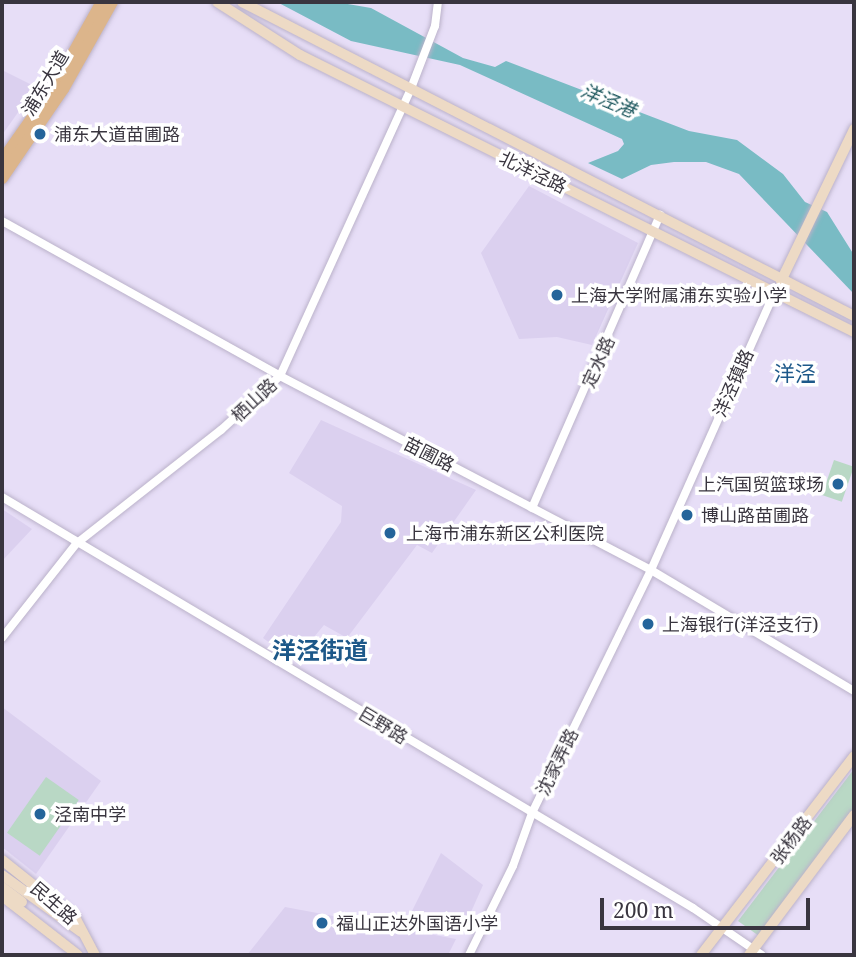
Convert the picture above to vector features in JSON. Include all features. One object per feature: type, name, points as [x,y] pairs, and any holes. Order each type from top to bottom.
[{"type":"main road","name":"浦东大道","points":[[2,161],[55,86],[102,2]]},
{"type":"main road","name":"浦东大道","points":[[2,178],[63,89],[112,2]]},
{"type":"main road","name":"北洋泾路","points":[[217,2],[300,55],[776,289],[854,332]]},
{"type":"main road","name":"北洋泾路","points":[[243,2],[410,91],[783,277],[854,316]]},
{"type":"main road","name":"洋泾镇路","points":[[776,289],[854,129]]},
{"type":"main road","name":"张杨路","points":[[701,955],[725,928],[854,756]]},
{"type":"main road","name":"张杨路","points":[[755,953],[854,815]]},
{"type":"main road","name":"民生路","points":[[2,860],[61,904],[89,938],[95,955]]},
{"type":"main road","points":[[2,875],[89,938]]},
{"type":"main road","points":[[2,887],[64,942]]},
{"type":"main road","name":"民生路","points":[[2,896],[78,955]]},
{"type":"street","name":"栖山路","points":[[2,638],[76,544],[221,430],[280,376],[410,91],[435,26],[438,2]]},
{"type":"street","name":"定水路","points":[[533,508],[660,215]]},
{"type":"street","name":"苗圃路","points":[[2,221],[280,376],[651,570],[854,691]]},
{"type":"street","name":"洋泾镇路","points":[[651,570],[776,289]]},
{"type":"street","name":"巨野路","points":[[2,497],[76,544],[725,928],[755,953]]},
{"type":"street","name":"沈家弄路","points":[[469,955],[513,866],[532,813],[651,570]]},
{"type":"shaded area","points":[[2,70],[36,87],[2,135]]},
{"type":"shaded area","name":"上海大学附属浦东实验小学","points":[[529,186],[638,243],[592,345],[557,337],[519,339],[481,253]]},
{"type":"shaded area","name":"上海市浦东新区公利医院","points":[[321,420],[476,490],[432,553],[417,545],[347,638],[324,625],[294,661],[263,638],[341,522],[342,506],[289,473]]},
{"type":"shaded area","name":"上汽国贸篮球场","points":[[834,460],[854,467],[842,502],[822,495]]},
{"type":"shaded area","points":[[2,509],[32,529],[2,561]]},
{"type":"shaded area","name":"泾南中学","points":[[2,707],[101,781],[36,874],[2,847]]},
{"type":"shaded area","points":[[854,769],[854,812],[759,936],[738,921]]},
{"type":"shaded area","points":[[46,777],[79,800],[40,856],[7,833]]},
{"type":"shaded area","points":[[441,853],[483,885],[463,930],[409,917]]},
{"type":"shaded area","name":"福山正达外国语小学","points":[[285,907],[456,939],[448,955],[247,955]]},
{"type":"water","name":"洋泾港","points":[[277,2],[336,2],[371,8],[463,58],[495,67],[506,61],[689,131],[737,140],[783,174],[805,202],[827,212],[854,255],[854,294],[739,174],[706,162],[674,162],[651,165],[622,179],[588,163],[618,151],[624,144],[622,139],[460,65],[351,41]]},
{"type":"place","name":"浦东大道苗圃路","points":[[40,134]]},
{"type":"place","name":"上海大学附属浦东实验小学","points":[[557,295]]},
{"type":"place","name":"上汽国贸篮球场","points":[[838,484]]},
{"type":"place","name":"博山路苗圃路","points":[[687,515]]},
{"type":"place","name":"上海市浦东新区公利医院","points":[[390,533]]},
{"type":"place","name":"上海银行(洋泾支行)","points":[[648,624]]},
{"type":"place","name":"泾南中学","points":[[40,814]]},
{"type":"place","name":"福山正达外国语小学","points":[[322,923]]},
{"type":"district","name":"洋泾","points":[[795,373]]},
{"type":"district","name":"洋泾街道","points":[[320,650]]}]
